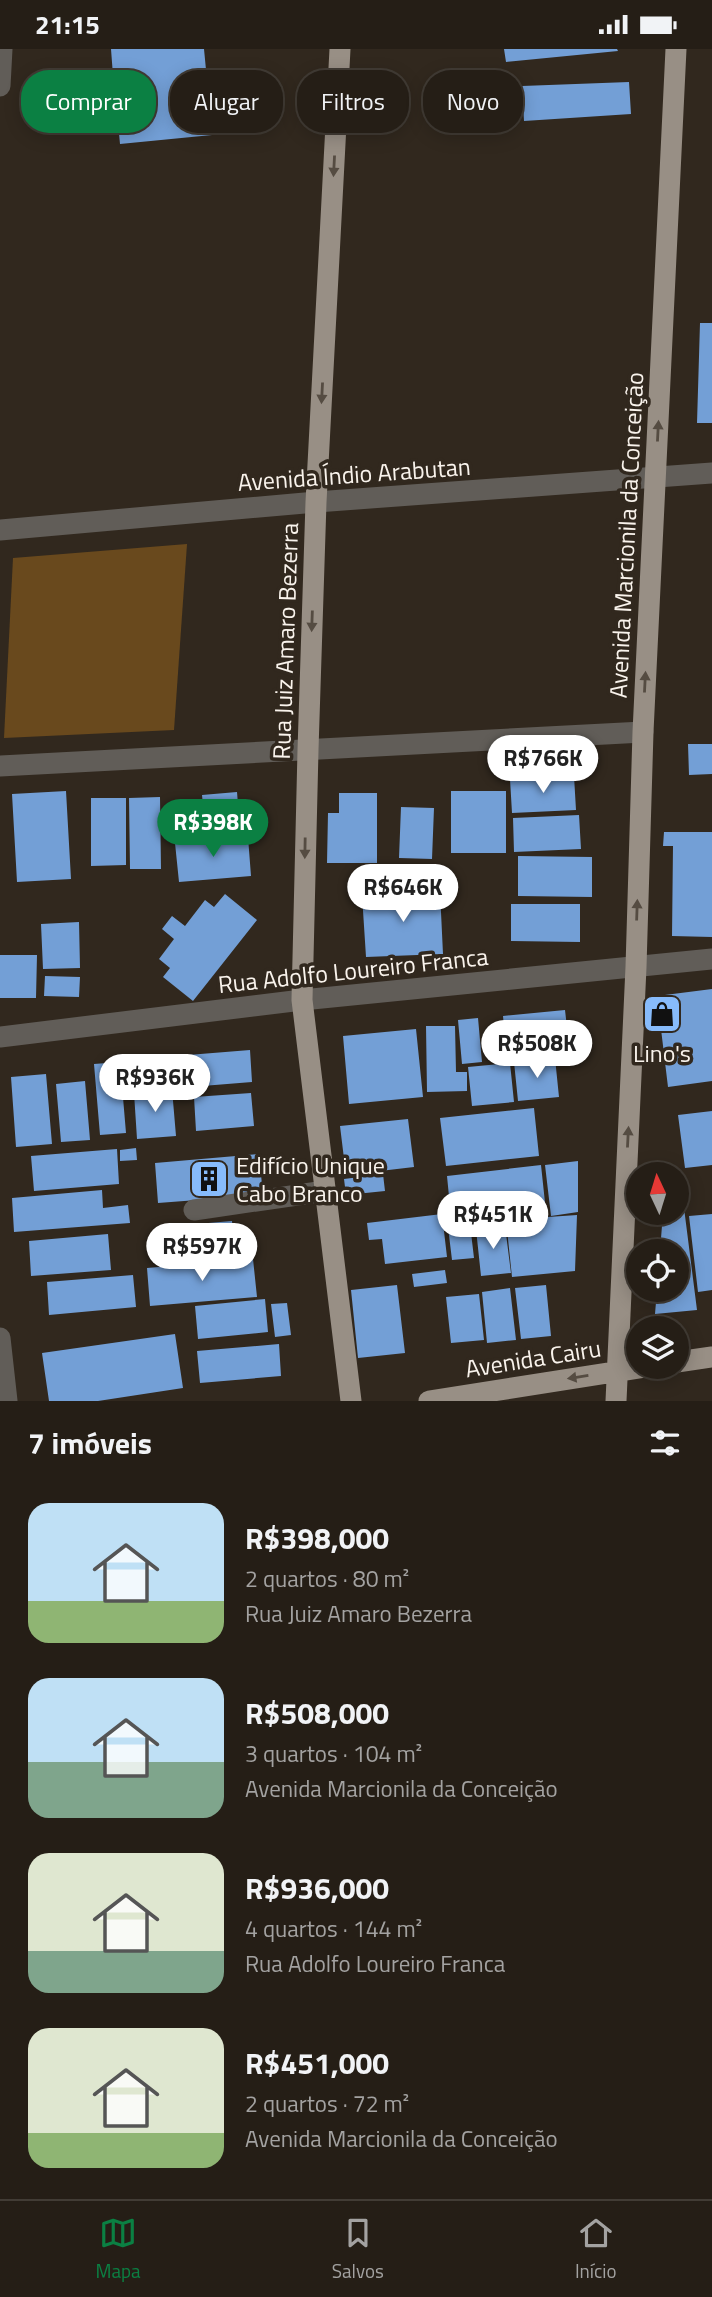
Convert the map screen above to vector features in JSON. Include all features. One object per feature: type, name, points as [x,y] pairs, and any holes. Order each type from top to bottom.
[{"type":"main road","name":"Rua Juiz Amaro Bezerra","points":[[340,49],[316,502],[302,1000],[351,1401]]},
{"type":"main road","name":"Avenida Marcionila da Conceição","points":[[616,1401],[636,967],[643,733],[677,49]]},
{"type":"main road","points":[[689,1360],[712,1357]]},
{"type":"main road","name":"Avenida Cairu","points":[[429,1401],[626,1370]]},
{"type":"street","points":[[0,86],[2,49]]},
{"type":"street","name":"Avenida Índio Arabutan","points":[[0,530],[316,502],[712,473]]},
{"type":"street","points":[[0,766],[643,733]]},
{"type":"street","name":"Rua Adolfo Loureiro Franca","points":[[0,1037],[302,1000],[712,959]]},
{"type":"street","points":[[194,1210],[325,1191]]},
{"type":"street","points":[[0,1338],[7,1401]]},
{"type":"shaded area","points":[[187,544],[174,730],[4,738],[13,558]]},
{"type":"building","points":[[111,49],[204,49],[206,70],[170,70],[170,133],[212,135],[120,144],[119,133],[156,133],[156,70],[113,70]]},
{"type":"building","points":[[504,49],[617,49],[618,51],[506,62]]},
{"type":"building","points":[[629,82],[631,114],[524,121],[523,86]]},
{"type":"building","points":[[700,323],[712,323],[712,423],[697,423]]},
{"type":"building","points":[[688,744],[712,744],[712,774],[689,775]]},
{"type":"building","points":[[574,776],[576,810],[512,813],[510,779]]},
{"type":"building","points":[[66,791],[71,879],[17,882],[12,794]]},
{"type":"building","points":[[451,791],[506,791],[506,853],[451,853]]},
{"type":"building","points":[[237,792],[240,829],[218,830],[217,815],[204,816],[202,795]]},
{"type":"building","points":[[339,793],[377,793],[377,863],[327,863],[328,813],[339,813]]},
{"type":"building","points":[[160,797],[161,869],[130,869],[129,798]]},
{"type":"building","points":[[91,798],[126,798],[126,865],[91,866]]},
{"type":"building","points":[[196,801],[197,821],[202,821],[203,831],[179,833],[176,802]]},
{"type":"building","points":[[401,807],[434,808],[432,859],[399,858]]},
{"type":"building","points":[[579,815],[581,849],[514,852],[513,818]]},
{"type":"building","points":[[664,832],[712,832],[712,937],[672,936],[673,846],[663,846]]},
{"type":"building","points":[[248,837],[251,876],[179,882],[175,843]]},
{"type":"building","points":[[518,856],[592,857],[592,897],[518,896]]},
{"type":"building","points":[[440,891],[443,954],[366,957],[362,895]]},
{"type":"building","points":[[225,894],[257,920],[193,1001],[163,977],[170,968],[159,959],[174,939],[162,929],[172,916],[185,926],[205,900],[214,907]]},
{"type":"building","points":[[511,904],[580,904],[580,942],[511,941]]},
{"type":"building","points":[[79,922],[80,968],[43,969],[41,924]]},
{"type":"building","points":[[0,955],[37,955],[36,998],[0,998]]},
{"type":"building","points":[[45,976],[80,977],[79,997],[44,996]]},
{"type":"building","points":[[712,989],[712,1081],[668,1087],[657,996]]},
{"type":"building","points":[[565,1010],[569,1045],[506,1050],[503,1016]]},
{"type":"building","points":[[478,1018],[482,1062],[462,1064],[458,1020]]},
{"type":"building","points":[[426,1026],[455,1026],[456,1072],[467,1072],[467,1091],[427,1092]]},
{"type":"building","points":[[416,1029],[423,1097],[349,1104],[343,1036]]},
{"type":"building","points":[[250,1050],[252,1082],[190,1087],[188,1055]]},
{"type":"building","points":[[555,1058],[559,1097],[518,1101],[514,1062]]},
{"type":"building","points":[[171,1061],[173,1083],[139,1086],[137,1064]]},
{"type":"building","points":[[120,1062],[126,1133],[100,1135],[94,1064]]},
{"type":"building","points":[[510,1063],[514,1102],[472,1106],[468,1067]]},
{"type":"building","points":[[46,1074],[52,1144],[16,1147],[11,1077]]},
{"type":"building","points":[[85,1081],[90,1140],[61,1142],[56,1084]]},
{"type":"building","points":[[172,1089],[176,1136],[137,1139],[134,1093]]},
{"type":"building","points":[[251,1093],[254,1126],[196,1131],[194,1097]]},
{"type":"building","points":[[534,1108],[539,1156],[446,1166],[440,1118]]},
{"type":"building","points":[[712,1111],[712,1165],[690,1167],[690,1162],[684,1162],[678,1115]]},
{"type":"building","points":[[408,1119],[414,1167],[346,1175],[340,1126]]},
{"type":"building","points":[[136,1148],[137,1160],[120,1161],[120,1150]]},
{"type":"building","points":[[117,1149],[119,1184],[34,1191],[31,1156]]},
{"type":"building","name":"Edifício Unique Cabo Branco","points":[[259,1154],[263,1195],[158,1203],[155,1163]]},
{"type":"building","points":[[578,1161],[578,1212],[551,1216],[545,1165]]},
{"type":"building","points":[[541,1165],[546,1212],[499,1218],[498,1214],[451,1217],[447,1176]]},
{"type":"building","points":[[383,1174],[385,1191],[346,1195],[344,1179]]},
{"type":"building","points":[[102,1190],[103,1208],[128,1205],[130,1223],[14,1232],[12,1198]]},
{"type":"building","points":[[442,1214],[447,1257],[385,1264],[382,1239],[369,1240],[367,1223]]},
{"type":"building","points":[[712,1214],[712,1290],[698,1292],[690,1216]]},
{"type":"building","points":[[577,1215],[575,1271],[512,1277],[506,1220]]},
{"type":"building","points":[[232,1221],[235,1254],[163,1260],[161,1227]]},
{"type":"building","points":[[470,1224],[474,1258],[452,1260],[448,1227]]},
{"type":"building","points":[[662,1225],[686,1225],[688,1239],[661,1239]]},
{"type":"building","points":[[505,1226],[511,1273],[481,1276],[476,1229]]},
{"type":"building","points":[[108,1234],[111,1270],[31,1276],[29,1241]]},
{"type":"building","points":[[689,1247],[697,1310],[655,1314],[656,1302],[689,1302]]},
{"type":"building","points":[[253,1259],[257,1297],[150,1306],[147,1268]]},
{"type":"building","points":[[445,1270],[447,1283],[414,1287],[412,1274]]},
{"type":"building","points":[[133,1275],[136,1307],[49,1315],[47,1282]]},
{"type":"building","points":[[397,1285],[405,1353],[358,1358],[351,1290]]},
{"type":"building","points":[[546,1285],[551,1336],[521,1339],[515,1288]]},
{"type":"building","points":[[510,1288],[516,1340],[487,1343],[482,1292]]},
{"type":"building","points":[[479,1294],[484,1340],[451,1343],[446,1297]]},
{"type":"building","points":[[265,1299],[268,1332],[198,1339],[195,1306]]},
{"type":"building","points":[[287,1303],[291,1335],[275,1337],[271,1304]]},
{"type":"building","points":[[175,1334],[183,1388],[98,1401],[49,1401],[42,1353]]},
{"type":"building","points":[[279,1344],[281,1376],[200,1383],[197,1351]]},
{"type":"place","name":"Lino's","points":[[662,1014]]},
{"type":"place","name":"Edifício Unique Cabo Branco","points":[[209,1179]]}]
